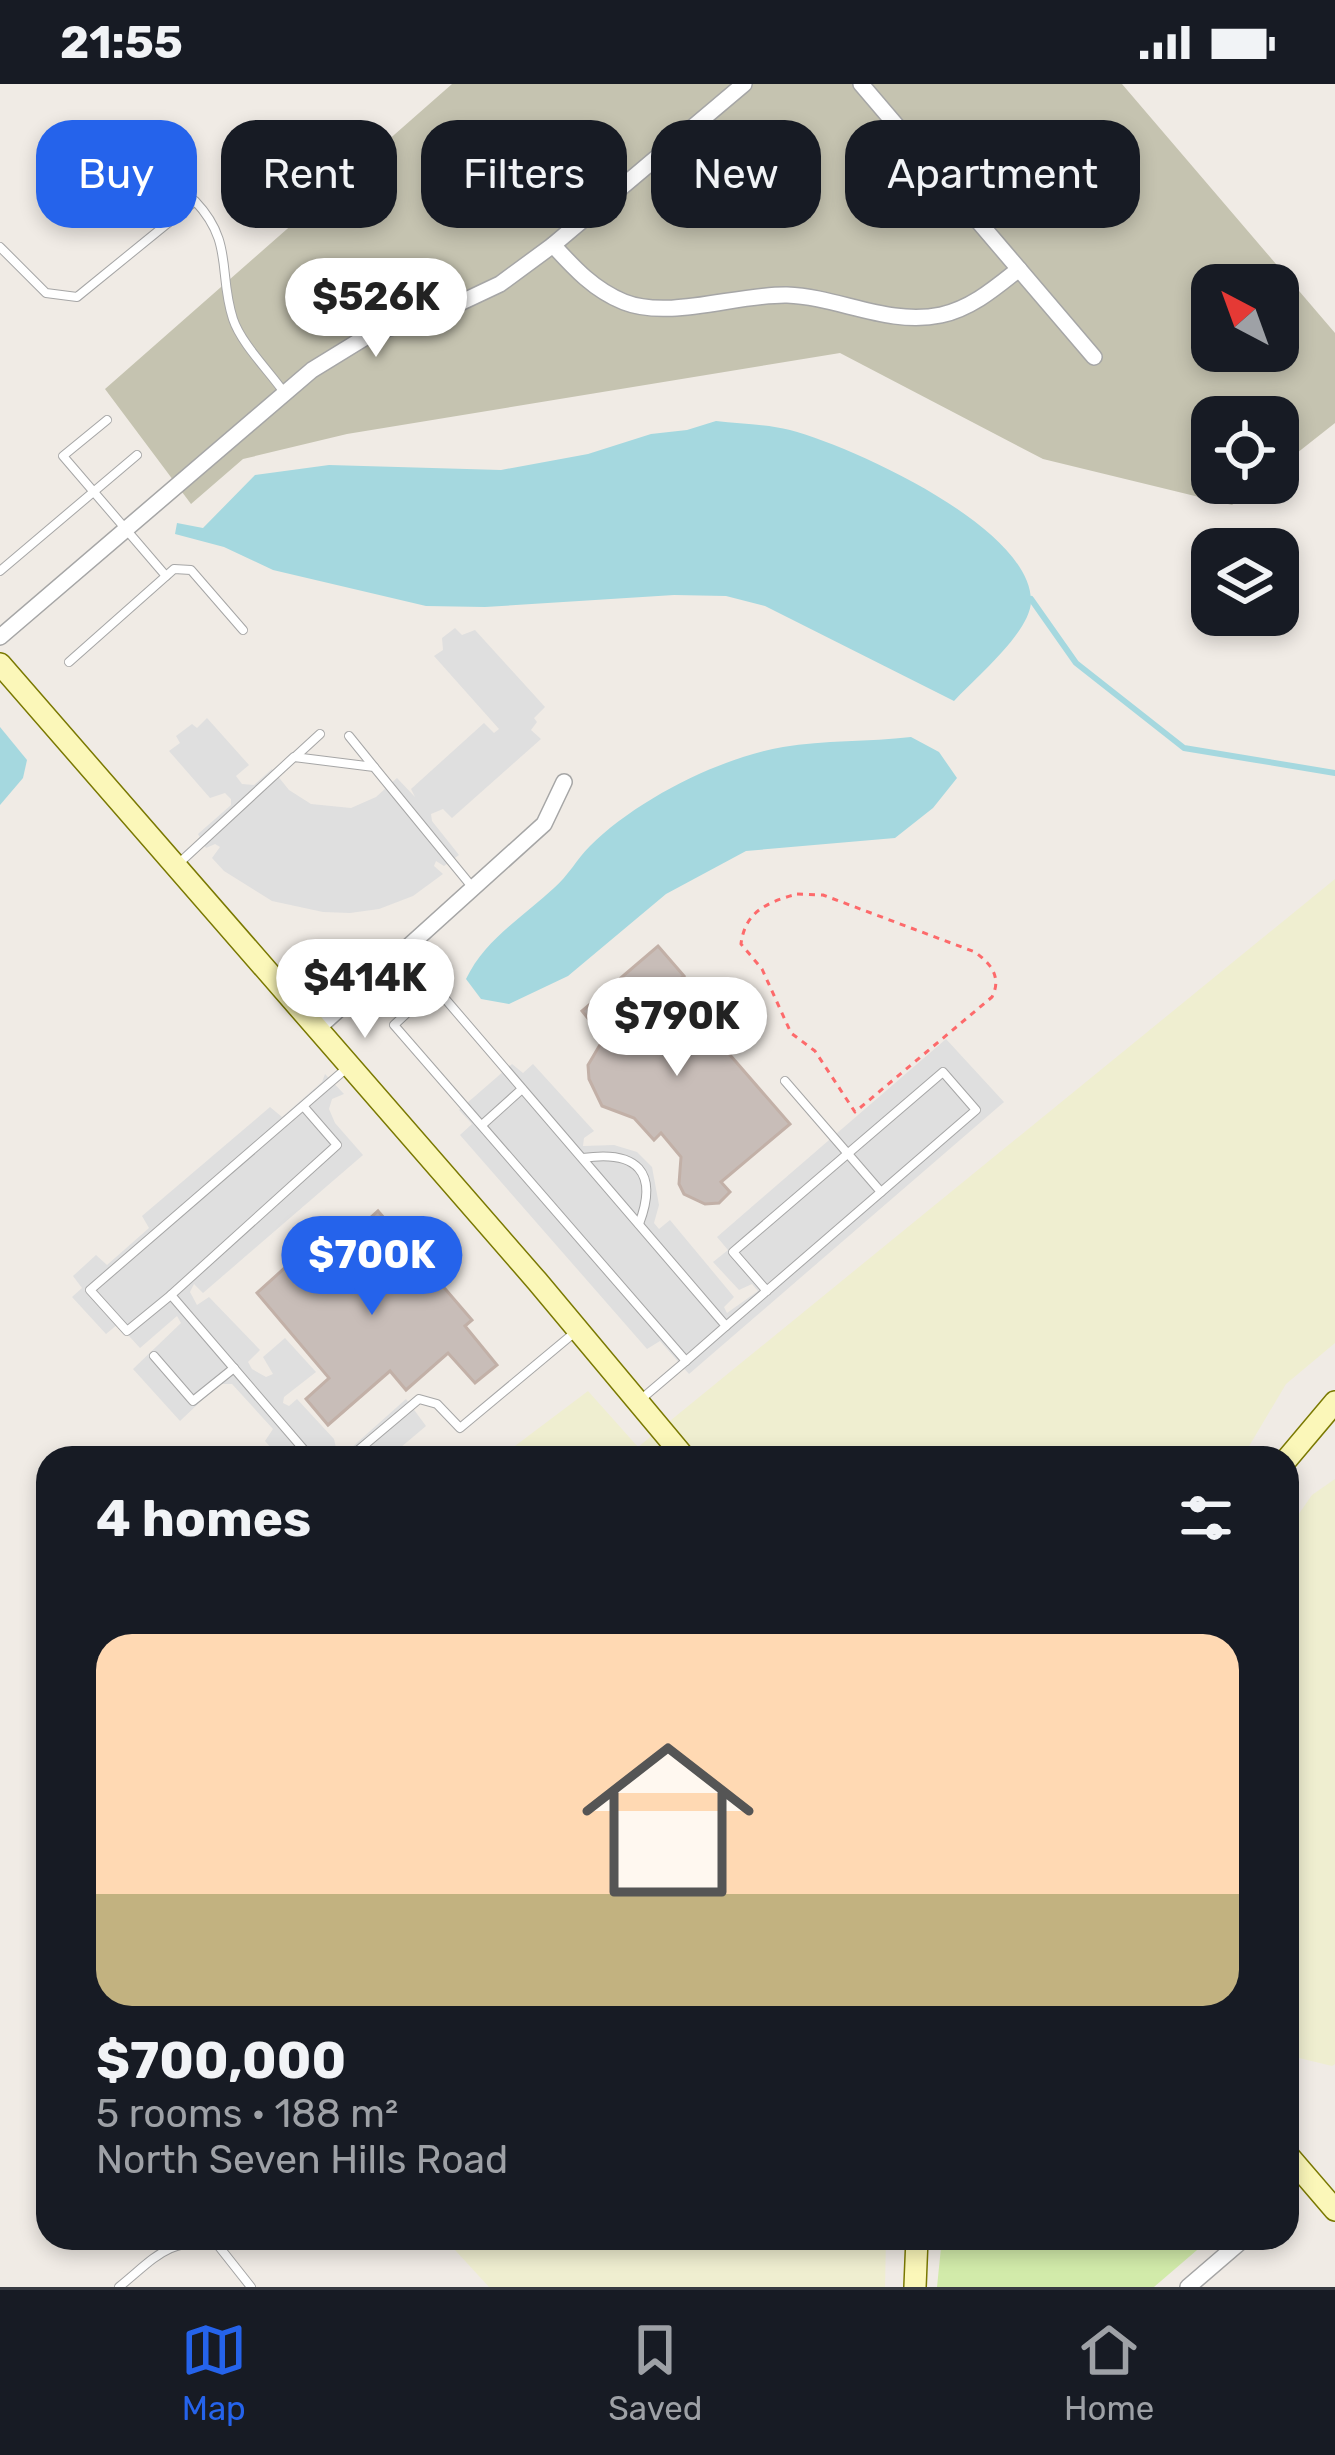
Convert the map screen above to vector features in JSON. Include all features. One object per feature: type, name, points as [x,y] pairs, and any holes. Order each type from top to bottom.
[{"type":"street","points":[[0,637],[284,392],[343,348],[500,284],[744,84]]},
{"type":"street","points":[[861,84],[1094,356]]},
{"type":"street","points":[[553,244],[602,291],[645,308],[791,295],[901,317],[923,317],[965,307],[1019,269]]},
{"type":"street","points":[[0,664],[676,1446]]},
{"type":"street","points":[[317,1029],[544,824],[564,782]]},
{"type":"street","points":[[1298,1446],[1335,1402]]},
{"type":"street","points":[[1299,2168],[1335,2210]]},
{"type":"street","points":[[914,2287],[916,2250]]},
{"type":"street","points":[[1188,2287],[1231,2250]]},
{"type":"lane","points":[[0,247],[46,293],[77,297],[195,201],[214,221],[233,321],[284,392]]},
{"type":"lane","points":[[107,420],[63,456],[166,576]]},
{"type":"lane","points":[[0,571],[137,455]]},
{"type":"lane","points":[[68,662],[174,569],[191,570],[243,630]]},
{"type":"lane","points":[[176,866],[320,734]]},
{"type":"lane","points":[[350,736],[473,887]]},
{"type":"lane","points":[[294,757],[374,766]]},
{"type":"lane","points":[[403,951],[726,1326]]},
{"type":"lane","points":[[435,987],[394,1024],[686,1361]]},
{"type":"lane","points":[[304,1106],[337,1145],[128,1331],[90,1290],[350,1066]]},
{"type":"lane","points":[[638,1402],[686,1361],[726,1326],[767,1291],[976,1110],[943,1072],[733,1252],[767,1291]]},
{"type":"lane","points":[[785,1081],[881,1192]]},
{"type":"lane","points":[[482,1125],[522,1088]]},
{"type":"lane","points":[[582,1158],[623,1157],[642,1170],[648,1190],[639,1225]]},
{"type":"lane","points":[[171,1295],[301,1446]]},
{"type":"lane","points":[[363,1446],[419,1399],[437,1404],[460,1428],[578,1330]]},
{"type":"lane","points":[[154,1356],[193,1401],[234,1368]]},
{"type":"lane","points":[[119,2287],[164,2250]]},
{"type":"lane","points":[[222,2250],[251,2287]]},
{"type":"path","points":[[797,894],[823,896],[975,952],[994,969],[997,987],[992,997],[855,1112],[815,1052],[791,1033],[762,969],[741,944],[749,918],[776,900],[797,894]]},
{"type":"shaded area","points":[[452,84],[1122,84],[1276,264],[1191,264],[1191,372],[1299,372],[1299,291],[1335,333],[1335,423],[1299,451],[1299,396],[1191,396],[1191,495],[1043,459],[840,353],[347,434],[243,459],[191,504],[105,389],[288,228],[397,228],[397,132]]},
{"type":"shaded area","points":[[455,628],[462,635],[475,630],[545,707],[534,718],[537,722],[531,730],[541,739],[452,818],[443,809],[431,814],[459,855],[444,866],[436,861],[434,866],[443,874],[413,896],[379,909],[350,913],[272,901],[224,871],[212,858],[220,847],[206,848],[198,834],[231,805],[231,799],[225,793],[210,798],[169,751],[180,743],[176,736],[192,724],[197,728],[207,718],[249,765],[236,776],[242,784],[254,785],[272,769],[289,790],[311,804],[351,808],[376,797],[397,778],[415,797],[411,789],[484,723],[494,733],[499,729],[434,656],[443,650],[442,638]]},
{"type":"shaded area","points":[[946,1039],[1004,1102],[689,1374],[660,1341],[647,1349],[460,1135],[472,1124],[459,1110],[512,1064],[523,1073],[533,1064],[594,1131],[584,1138],[583,1146],[614,1145],[637,1152],[652,1167],[659,1205],[654,1223],[659,1229],[670,1220],[734,1297],[724,1307],[727,1313],[758,1291],[752,1284],[739,1290],[713,1262],[728,1250],[717,1237]]},
{"type":"shaded area","points":[[325,1074],[344,1094],[332,1099],[329,1109],[363,1155],[203,1293],[194,1284],[190,1292],[197,1305],[209,1297],[260,1350],[248,1362],[252,1369],[266,1377],[273,1374],[263,1357],[285,1338],[316,1372],[284,1397],[283,1403],[289,1406],[297,1399],[336,1446],[269,1446],[265,1441],[273,1429],[232,1384],[219,1384],[180,1421],[133,1369],[181,1323],[177,1316],[140,1348],[118,1324],[106,1334],[72,1297],[82,1288],[73,1276],[96,1255],[107,1265],[149,1228],[142,1216],[270,1107],[282,1117]]},
{"type":"shaded area","points":[[406,1399],[426,1426],[402,1446],[353,1446]]},
{"type":"green space","points":[[1335,879],[1335,1343],[1286,1384],[1249,1446],[639,1446]]},
{"type":"green space","points":[[588,1391],[637,1446],[515,1446]]},
{"type":"green space","points":[[1335,1479],[1332,2066],[1299,2058],[1299,1514],[1312,1495]]},
{"type":"green space","points":[[455,2250],[886,2250],[885,2287],[489,2287]]},
{"type":"green space","points":[[941,2250],[1197,2250],[1154,2287],[937,2287]]},
{"type":"water","points":[[716,421],[781,428],[818,439],[893,471],[970,518],[1001,544],[1023,572],[1031,600],[1013,640],[954,701],[765,606],[726,596],[426,606],[273,570],[224,547],[175,534],[177,523],[203,528],[255,475],[329,465],[501,470],[588,454],[651,434]]},
{"type":"water","points":[[0,727],[27,760],[23,778],[0,805]]},
{"type":"water","points":[[911,737],[939,752],[957,778],[933,808],[895,838],[746,851],[666,894],[568,976],[509,1004],[481,999],[466,979],[494,940],[559,883],[590,846],[654,797],[706,771],[783,747]]},
{"type":"building","points":[[658,946],[684,976],[670,986],[790,1124],[721,1182],[730,1192],[719,1203],[705,1204],[684,1194],[679,1184],[681,1157],[661,1133],[654,1140],[634,1118],[602,1106],[589,1079],[588,1065],[604,1038],[582,1011]]},
{"type":"building","points":[[378,1211],[472,1320],[465,1326],[497,1365],[475,1383],[448,1353],[406,1390],[390,1371],[328,1425],[306,1399],[329,1378],[257,1293],[289,1264],[302,1279]]},
{"type":"waterway","points":[[1031,599],[1076,663],[1184,748],[1335,773]]}]
